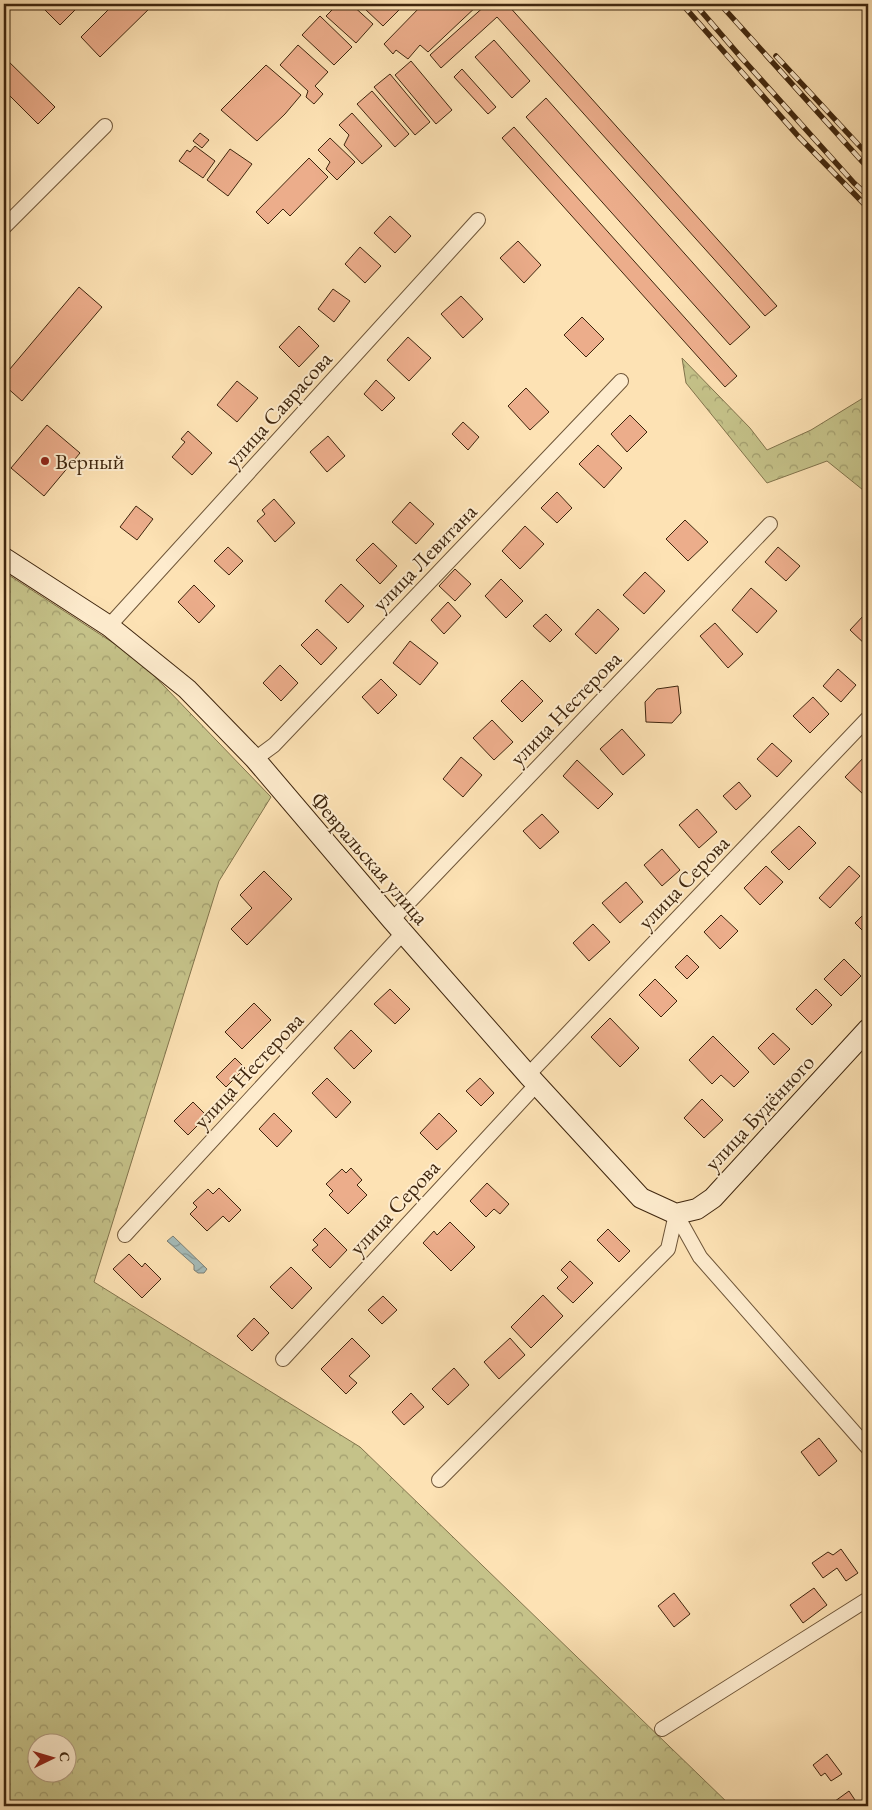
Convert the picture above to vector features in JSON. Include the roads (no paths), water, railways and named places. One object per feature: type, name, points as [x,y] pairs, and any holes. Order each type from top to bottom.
[{"type":"main road","name":"Февральская улица","points":[[4,558],[109,626],[187,690],[255,760],[397,927],[641,1198],[676,1214]]},
{"type":"main road","name":"улица Будённого","points":[[676,1214],[697,1209],[713,1198],[868,1029]]},
{"type":"street","points":[[4,227],[105,126]]},
{"type":"street","name":"улица Саврасова","points":[[109,626],[478,220]]},
{"type":"street","name":"улица Левитана","points":[[255,760],[274,744],[621,381]]},
{"type":"street","name":"улица Нестерова","points":[[125,1236],[397,927],[770,524]]},
{"type":"street","name":"улица Серова","points":[[283,1359],[533,1080],[868,718]]},
{"type":"street","points":[[676,1214],[700,1257],[868,1448]]},
{"type":"street","points":[[439,1480],[668,1249],[676,1214]]},
{"type":"street","points":[[662,1729],[868,1599]]},
{"type":"water","points":[[173,1236],[207,1269],[204,1273],[198,1273],[194,1270],[194,1265],[167,1241]]},
{"type":"railway","points":[[682,4],[798,136],[868,208]]},
{"type":"railway","points":[[695,4],[854,183],[868,196]]},
{"type":"railway","points":[[720,4],[868,168]]},
{"type":"railway","points":[[776,56],[868,155]]},
{"type":"place","name":"Верный","points":[[45,461]]}]
